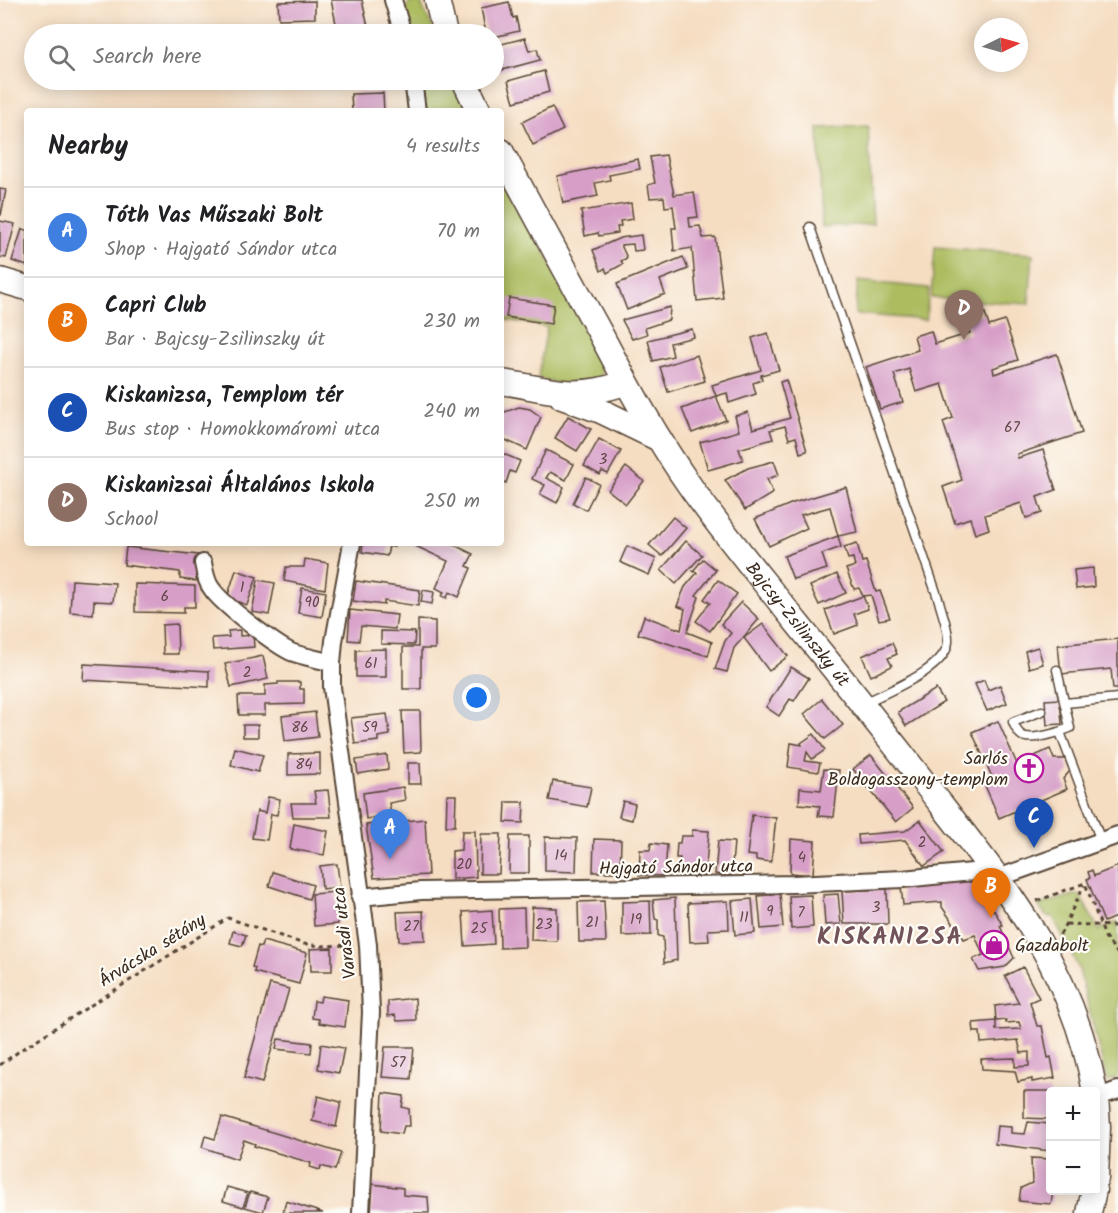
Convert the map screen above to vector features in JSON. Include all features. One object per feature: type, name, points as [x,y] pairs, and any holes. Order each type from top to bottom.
[{"type":"street","points":[[393,0],[400,24]]},
{"type":"street","points":[[437,0],[443,24]]},
{"type":"street","points":[[414,90],[417,108]]},
{"type":"street","points":[[469,90],[478,108]]},
{"type":"street","name":"Bajcsy-Zsilinszky út","points":[[504,157],[659,439],[728,537],[1020,907],[1046,952],[1069,1000],[1084,1044],[1093,1087]]},
{"type":"street","points":[[0,280],[24,287]]},
{"type":"street","points":[[549,392],[586,392],[626,382]]},
{"type":"street","points":[[504,383],[549,392],[601,411],[659,439]]},
{"type":"street","name":"Varasdi utca","points":[[352,546],[332,663],[332,687],[368,945],[371,1012],[360,1213]]},
{"type":"street","points":[[203,563],[211,588],[270,639],[291,652],[332,663]]},
{"type":"street","name":"Hajgató Sándor utca","points":[[360,897],[421,891],[815,883],[995,874],[1118,835]]},
{"type":"street","points":[[1100,1094],[1118,1090]]},
{"type":"street","points":[[1089,1213],[1093,1195]]},
{"type":"lane","points":[[810,227],[939,601],[948,635],[947,648],[933,667],[862,704]]},
{"type":"lane","points":[[1042,711],[1013,722],[1018,733],[1032,738],[1070,728],[1057,670]]},
{"type":"lane","points":[[1065,703],[1118,698]]},
{"type":"lane","points":[[1060,732],[1101,841]]},
{"type":"path","points":[[1020,907],[1085,883]]},
{"type":"path","points":[[1060,935],[1085,883]]},
{"type":"path","points":[[1085,883],[1105,937],[1118,954]]},
{"type":"path","name":"Árvácska sétány","points":[[0,1065],[22,1048],[228,918],[304,944],[368,945]]},
{"type":"path","points":[[1065,924],[1118,926]]},
{"type":"green space","points":[[420,2],[431,24],[407,24],[405,9],[409,3]]},
{"type":"green space","points":[[420,90],[459,90],[468,108],[424,108]]},
{"type":"green space","points":[[868,126],[873,224],[822,227],[818,128]]},
{"type":"green space","points":[[504,177],[599,352],[602,366],[600,380],[564,385],[538,378],[547,327],[504,320]]},
{"type":"green space","points":[[935,247],[1033,254],[1029,304],[931,298]]},
{"type":"green space","points":[[858,281],[929,288],[926,320],[855,314]]},
{"type":"green space","points":[[1079,894],[1099,930],[1118,922],[1118,1077],[1107,1082],[1079,969],[1053,917],[1046,916],[1038,905]]},
{"type":"building","points":[[331,0],[362,0],[367,24],[336,24]]},
{"type":"building","points":[[315,1],[315,18],[279,19],[278,2]]},
{"type":"building","points":[[509,2],[519,31],[504,35],[504,24],[484,24],[481,8]]},
{"type":"building","points":[[525,38],[529,51],[537,49],[540,60],[504,70],[504,43]]},
{"type":"building","points":[[544,71],[549,92],[514,102],[508,81]]},
{"type":"building","points":[[383,93],[384,108],[352,108],[351,94]]},
{"type":"building","points":[[552,107],[563,130],[533,145],[522,122]]},
{"type":"building","points":[[666,155],[674,195],[694,192],[698,217],[689,218],[690,227],[700,226],[703,238],[715,237],[723,298],[697,301],[692,248],[674,251],[672,228],[676,228],[673,206],[665,207],[664,197],[650,198],[648,185],[655,183],[650,157]]},
{"type":"building","points":[[638,159],[640,169],[609,175],[610,180],[595,183],[598,196],[563,203],[557,176]]},
{"type":"building","points":[[0,189],[6,190],[1,215],[0,215]]},
{"type":"building","points":[[631,203],[633,219],[620,221],[621,226],[617,227],[618,233],[599,236],[598,233],[585,236],[581,211]]},
{"type":"building","points":[[0,221],[15,224],[6,258],[0,257]]},
{"type":"building","points":[[22,229],[24,229],[24,265],[12,261]]},
{"type":"building","points":[[641,235],[643,250],[634,251],[633,244],[621,245],[627,258],[621,261],[623,264],[607,273],[605,268],[601,271],[593,250],[620,238]]},
{"type":"building","points":[[683,257],[688,269],[660,280],[665,294],[627,310],[617,284]]},
{"type":"building","points":[[509,298],[554,305],[551,324],[506,317]]},
{"type":"building","points":[[670,307],[669,320],[645,328],[647,334],[632,339],[622,320]]},
{"type":"building","points":[[985,313],[989,326],[1005,321],[1018,360],[993,368],[994,374],[1057,354],[1082,433],[1017,454],[1018,458],[1043,450],[1056,490],[1037,497],[1042,513],[1026,518],[1021,503],[985,515],[989,529],[975,534],[970,518],[955,523],[943,487],[962,480],[943,422],[953,418],[942,384],[916,392],[909,369],[894,374],[903,402],[880,409],[866,367],[918,350],[914,336],[931,331],[935,344],[970,333],[966,319]]},
{"type":"building","points":[[692,329],[694,337],[670,343],[673,356],[653,361],[648,340]]},
{"type":"building","points":[[768,333],[779,370],[761,375],[762,380],[753,383],[756,394],[729,403],[727,393],[716,396],[712,385],[761,370],[752,338]]},
{"type":"building","points":[[697,355],[705,381],[668,392],[660,367]]},
{"type":"building","points":[[786,380],[807,451],[800,453],[796,437],[789,439],[785,426],[770,430],[773,439],[739,449],[743,460],[708,470],[700,442],[739,431],[735,416],[748,412],[753,429],[790,418],[780,382]]},
{"type":"building","points":[[716,396],[726,420],[692,433],[682,409]]},
{"type":"building","points":[[519,407],[530,409],[541,417],[527,450],[504,439],[505,412]]},
{"type":"building","points":[[568,416],[591,429],[577,451],[555,438]]},
{"type":"building","points":[[599,439],[621,451],[608,474],[602,471],[600,475],[584,466]]},
{"type":"building","points":[[546,450],[574,464],[566,480],[550,472],[546,478],[564,487],[557,503],[540,494],[545,485],[532,479]]},
{"type":"building","points":[[504,454],[520,461],[515,473],[510,471],[506,483],[504,482]]},
{"type":"building","points":[[774,461],[779,475],[767,479],[773,493],[745,510],[725,480],[748,468]]},
{"type":"building","points":[[626,467],[644,481],[626,504],[608,490]]},
{"type":"building","points":[[586,477],[599,484],[586,510],[573,503]]},
{"type":"building","points":[[846,487],[857,532],[838,536],[830,507],[801,515],[807,528],[769,546],[755,519],[793,503]]},
{"type":"building","points":[[673,517],[686,528],[662,556],[649,545]]},
{"type":"building","points":[[838,536],[841,547],[822,554],[827,569],[793,579],[784,556]]},
{"type":"building","points":[[686,541],[702,555],[676,584],[661,570]]},
{"type":"building","points":[[857,543],[862,562],[866,561],[876,592],[880,591],[890,618],[879,620],[871,595],[863,596],[859,588],[854,589],[846,569],[855,566],[853,558],[848,559],[844,547]]},
{"type":"building","points":[[363,546],[389,546],[387,556],[362,552]]},
{"type":"building","points":[[416,546],[456,546],[473,554],[467,566],[471,568],[459,597],[449,592],[447,598],[442,596],[444,592],[436,588],[448,561]]},
{"type":"building","points":[[627,546],[656,559],[649,575],[620,562]]},
{"type":"building","points":[[126,547],[198,555],[196,581],[180,579],[180,572],[124,565]]},
{"type":"building","points":[[305,559],[328,563],[325,589],[284,581],[286,567],[304,567]]},
{"type":"building","points":[[703,559],[716,570],[696,595],[699,597],[687,632],[712,642],[708,656],[638,634],[644,616],[681,630],[685,609],[677,606],[685,587],[697,573],[693,571]]},
{"type":"building","points":[[1093,568],[1094,587],[1076,589],[1074,570]]},
{"type":"building","points":[[236,570],[257,577],[247,605],[227,598]]},
{"type":"building","points":[[837,574],[846,593],[819,605],[810,586]]},
{"type":"building","points":[[72,580],[115,583],[113,602],[94,601],[93,614],[70,612]]},
{"type":"building","points":[[258,580],[275,583],[269,615],[252,612]]},
{"type":"building","points":[[718,580],[737,594],[710,631],[696,621],[710,603],[704,599]]},
{"type":"building","points":[[356,581],[420,590],[418,606],[384,601],[384,605],[353,601]]},
{"type":"building","points":[[135,584],[195,586],[195,607],[184,607],[184,613],[135,612]]},
{"type":"building","points":[[302,588],[326,592],[322,617],[298,613]]},
{"type":"building","points":[[423,590],[434,592],[432,604],[421,602]]},
{"type":"building","points":[[863,596],[868,609],[854,614],[858,625],[834,634],[825,610]]},
{"type":"building","points":[[741,602],[759,619],[734,648],[727,672],[715,669],[725,641],[731,633],[721,624]]},
{"type":"building","points":[[350,610],[397,615],[395,629],[361,626],[359,641],[348,640]]},
{"type":"building","points":[[418,620],[435,621],[435,649],[421,649],[421,689],[403,689],[403,647],[418,647]]},
{"type":"building","points":[[177,624],[178,654],[163,654],[162,625]]},
{"type":"building","points":[[763,624],[788,656],[769,671],[744,638]]},
{"type":"building","points":[[240,630],[240,636],[253,635],[254,647],[213,650],[212,638],[229,637],[228,631]]},
{"type":"building","points":[[381,631],[415,632],[414,645],[381,644]]},
{"type":"building","points":[[1118,639],[1118,689],[1113,689],[1111,669],[1061,674],[1058,645]]},
{"type":"building","points":[[892,643],[897,654],[888,658],[892,666],[871,676],[862,656]]},
{"type":"building","points":[[1038,647],[1043,664],[1029,668],[1025,651]]},
{"type":"building","points":[[386,649],[386,677],[356,677],[356,650]]},
{"type":"building","points":[[263,656],[268,679],[231,687],[225,664]]},
{"type":"building","points":[[84,664],[209,671],[209,687],[83,680]]},
{"type":"building","points":[[791,667],[809,678],[794,701],[790,699],[779,716],[766,707]]},
{"type":"building","points":[[984,680],[988,690],[1000,685],[1007,703],[987,711],[975,684]]},
{"type":"building","points":[[278,682],[300,682],[300,689],[304,689],[304,704],[265,705],[265,715],[239,715],[238,696],[265,696],[265,685],[278,684]]},
{"type":"building","points":[[936,689],[944,702],[906,726],[898,712]]},
{"type":"building","points":[[822,699],[843,725],[825,739],[804,714]]},
{"type":"building","points":[[1060,699],[1062,724],[1047,725],[1045,700]]},
{"type":"building","points":[[402,711],[420,711],[421,752],[404,753]]},
{"type":"building","points":[[315,712],[318,737],[285,741],[282,716]]},
{"type":"building","points":[[387,714],[390,735],[378,737],[378,741],[355,744],[351,718]]},
{"type":"building","name":"Sarlós Boldogasszony-templom","points":[[998,721],[1017,764],[1050,749],[1054,759],[1065,759],[1070,771],[1063,779],[1067,789],[999,818],[983,781],[992,777],[972,732]]},
{"type":"building","points":[[243,725],[258,725],[258,737],[243,737]]},
{"type":"building","points":[[814,734],[825,750],[812,759],[807,752],[805,761],[820,763],[818,772],[788,767],[791,743],[802,745],[801,743]]},
{"type":"building","points":[[235,748],[263,755],[258,772],[231,765]]},
{"type":"building","points":[[320,753],[320,774],[288,775],[288,754]]},
{"type":"building","points":[[387,755],[388,769],[358,774],[356,760]]},
{"type":"building","points":[[871,755],[913,808],[896,822],[853,769]]},
{"type":"building","points":[[408,763],[420,763],[421,784],[408,784]]},
{"type":"building","points":[[824,769],[839,770],[834,817],[818,816],[820,806],[799,804],[800,788],[821,790]]},
{"type":"building","points":[[553,781],[591,787],[587,807],[549,800]]},
{"type":"building","points":[[403,787],[405,800],[389,803],[391,815],[366,819],[363,793]]},
{"type":"building","points":[[328,790],[331,817],[293,817],[291,803],[316,803],[314,791]]},
{"type":"building","points":[[447,795],[456,795],[455,826],[446,826]]},
{"type":"building","points":[[268,797],[280,799],[277,815],[271,814],[267,840],[252,838],[257,811],[265,813]]},
{"type":"building","points":[[623,801],[635,804],[632,820],[619,817]]},
{"type":"building","points":[[506,802],[524,802],[523,823],[505,822]]},
{"type":"building","points":[[752,815],[776,818],[771,862],[756,860],[756,856],[747,855]]},
{"type":"building","points":[[425,819],[428,875],[374,878],[366,825]]},
{"type":"building","points":[[920,820],[944,852],[924,866],[905,840],[859,844],[858,835],[905,831]]},
{"type":"building","points":[[294,824],[328,831],[324,855],[290,849]]},
{"type":"building","points":[[692,830],[709,831],[705,876],[684,875],[685,867],[680,866],[680,858],[676,858],[677,843],[680,843],[681,836],[692,836]]},
{"type":"building","points":[[462,831],[475,831],[476,877],[452,879],[452,851],[461,850]]},
{"type":"building","points":[[481,834],[501,834],[499,874],[480,874]]},
{"type":"building","points":[[510,836],[529,836],[529,873],[509,873]]},
{"type":"building","points":[[545,837],[577,838],[576,872],[545,871]]},
{"type":"building","points":[[594,839],[621,840],[620,872],[593,872]]},
{"type":"building","points":[[791,839],[815,841],[813,875],[790,873]]},
{"type":"building","points":[[718,841],[734,842],[731,876],[715,874]]},
{"type":"building","points":[[651,843],[667,845],[665,876],[639,875],[640,850],[650,850]]},
{"type":"building","points":[[337,864],[340,887],[322,889],[320,866]]},
{"type":"building","points":[[1118,866],[1118,916],[1104,922],[1087,879],[1090,878],[1088,872],[1092,870],[1094,876]]},
{"type":"building","points":[[273,872],[313,885],[309,899],[269,886]]},
{"type":"building","points":[[958,880],[977,883],[1003,925],[1000,926],[1014,958],[1005,967],[979,971],[973,959],[983,955],[975,935],[964,939],[942,907],[942,902],[903,905],[901,886]]},
{"type":"building","points":[[887,889],[888,924],[844,924],[842,891]]},
{"type":"building","points":[[336,892],[338,924],[314,926],[312,894]]},
{"type":"building","points":[[780,894],[783,927],[761,929],[758,896]]},
{"type":"building","points":[[838,894],[841,924],[825,925],[823,895]]},
{"type":"building","points":[[811,895],[813,927],[791,929],[789,896]]},
{"type":"building","points":[[675,898],[677,960],[664,963],[663,937],[658,936],[658,920],[655,919],[653,900]]},
{"type":"building","points":[[752,899],[755,933],[735,935],[732,901]]},
{"type":"building","points":[[604,901],[606,942],[579,942],[578,902]]},
{"type":"building","points":[[650,901],[651,935],[622,936],[622,902]]},
{"type":"building","points":[[728,901],[729,929],[708,930],[709,941],[690,942],[688,903]]},
{"type":"building","points":[[532,907],[557,908],[557,941],[531,940]]},
{"type":"building","points":[[524,908],[525,947],[500,948],[499,909]]},
{"type":"building","points":[[492,910],[494,944],[465,946],[463,912]]},
{"type":"building","points":[[423,911],[425,940],[399,941],[397,912]]},
{"type":"building","points":[[233,931],[246,935],[242,946],[230,943]]},
{"type":"building","points":[[263,941],[307,953],[299,984],[254,972],[255,968],[252,967],[258,946],[261,947]]},
{"type":"building","points":[[332,948],[332,971],[311,971],[310,949]]},
{"type":"building","points":[[1023,967],[1039,998],[1030,1002],[1037,1026],[1042,1026],[1048,1058],[1051,1057],[1055,1078],[1018,1082],[1015,1071],[982,1069],[981,1059],[1015,1058],[1015,1067],[1029,1066],[1029,1052],[1021,1053],[1018,1040],[981,1043],[980,1032],[974,1032],[973,1023],[996,1021],[995,1006],[1019,1003],[1005,976]],"holes":[[[996,1021],[1019,1022],[1021,1029],[996,1030]]]},
{"type":"building","points":[[270,984],[289,989],[262,1083],[244,1078]]},
{"type":"building","points":[[321,996],[348,1000],[345,1027],[319,1023],[319,1019],[312,1018],[314,1001],[320,1002]]},
{"type":"building","points":[[415,998],[416,1020],[397,1021],[395,1015],[388,1016],[388,1001]]},
{"type":"building","points":[[278,1039],[312,1043],[311,1053],[276,1049]]},
{"type":"building","points":[[321,1044],[344,1048],[339,1073],[318,1069]]},
{"type":"building","points":[[385,1047],[414,1047],[411,1079],[382,1077]]},
{"type":"building","points":[[1024,1091],[1046,1091],[1046,1119],[1024,1118]]},
{"type":"building","points":[[383,1093],[404,1096],[402,1107],[409,1109],[410,1126],[404,1126],[402,1134],[381,1131]]},
{"type":"building","points":[[318,1096],[341,1102],[336,1127],[312,1121]]},
{"type":"building","points":[[222,1117],[341,1153],[335,1170],[321,1166],[320,1170],[310,1167],[311,1163],[254,1146],[255,1144],[244,1140],[237,1159],[202,1147],[205,1136],[215,1139]]},
{"type":"building","points":[[1028,1122],[1046,1124],[1046,1150],[995,1144],[997,1126],[1011,1127],[1011,1133],[1025,1134]]},
{"type":"building","points":[[1031,1158],[1046,1159],[1046,1195],[1052,1195],[1051,1204],[1019,1201],[1021,1188],[1032,1183]]},
{"type":"building","points":[[373,1184],[403,1188],[403,1195],[428,1197],[429,1213],[371,1213]]},
{"type":"building","points":[[227,1187],[248,1193],[243,1207],[223,1201]]},
{"type":"building","points":[[250,1192],[268,1197],[263,1212],[245,1207]]},
{"type":"building","points":[[286,1201],[323,1213],[283,1213]]},
{"type":"place","name":"Kiskanizsai Általános Iskola","points":[[964,340]]},
{"type":"place","name":"Sarlós Boldogasszony-templom","points":[[1029,768]]},
{"type":"place","name":"Kiskanizsa, Templom tér","points":[[1034,848]]},
{"type":"place","name":"Tóth Vas Műszaki Bolt","points":[[390,859]]},
{"type":"place","name":"Capri Club","points":[[991,918]]},
{"type":"place","name":"Gazdabolt","points":[[994,945]]},
{"type":"district","name":"KISKANIZSA","points":[[890,936]]}]
